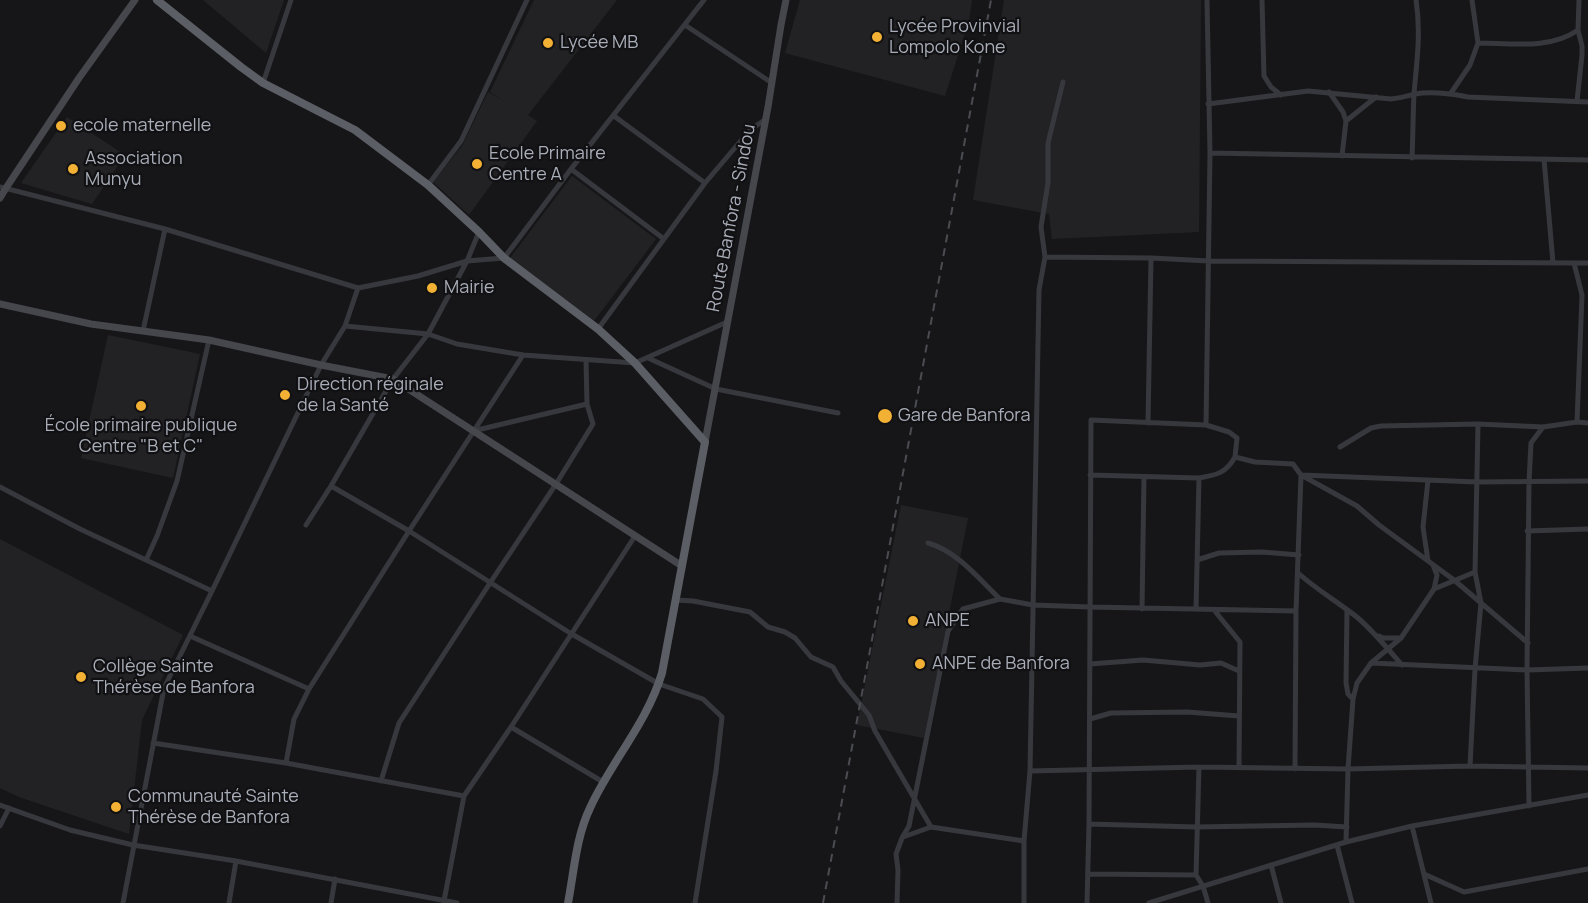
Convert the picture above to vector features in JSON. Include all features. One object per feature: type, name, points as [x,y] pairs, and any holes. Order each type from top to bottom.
[{"type":"highway","points":[[157,0],[263,83],[356,130],[428,185],[504,258],[598,329],[635,363],[705,442],[662,674],[641,720],[603,782],[584,822],[568,903]]},
{"type":"main road","points":[[0,198],[3,187],[135,0]]},
{"type":"main road","name":"Route Banfora - Sindou","points":[[705,442],[786,0]]},
{"type":"main road","points":[[0,304],[91,324],[209,340],[393,379],[682,566]]},
{"type":"street","points":[[263,83],[291,0]]},
{"type":"street","points":[[428,185],[461,141],[527,0]]},
{"type":"street","points":[[3,187],[165,229],[358,288],[418,276],[467,261],[504,258],[704,0]]},
{"type":"street","points":[[1206,424],[1210,153],[1207,0]]},
{"type":"street","points":[[1262,0],[1264,76],[1270,87],[1281,95]]},
{"type":"street","points":[[1412,158],[1414,94],[1419,48],[1419,15],[1416,0]]},
{"type":"street","points":[[1451,93],[1470,66],[1478,43],[1472,0]]},
{"type":"street","points":[[1577,101],[1582,55],[1578,30],[1580,0]]},
{"type":"street","points":[[686,25],[772,83]]},
{"type":"street","points":[[1478,43],[1525,44],[1557,40],[1578,30]]},
{"type":"street","points":[[1024,903],[1024,841],[1030,771],[1039,290],[1045,257],[1041,227],[1048,183],[1048,142],[1063,82]]},
{"type":"street","points":[[1208,104],[1308,91],[1402,98],[1414,94],[1451,93],[1468,97],[1588,102]]},
{"type":"street","points":[[1329,92],[1343,112],[1346,121],[1342,156]]},
{"type":"street","points":[[1346,121],[1376,97]]},
{"type":"street","points":[[614,116],[705,183]]},
{"type":"street","points":[[598,329],[705,183],[750,130],[766,119]]},
{"type":"street","points":[[1210,153],[1588,160]]},
{"type":"street","points":[[1544,159],[1553,263]]},
{"type":"street","points":[[571,169],[664,239]]},
{"type":"street","points":[[143,331],[165,229]]},
{"type":"street","points":[[306,525],[393,379],[428,334],[467,261],[479,232]]},
{"type":"street","points":[[1045,257],[1209,261],[1588,263]]},
{"type":"street","points":[[1148,423],[1151,258]]},
{"type":"street","points":[[1574,263],[1584,287],[1577,422]]},
{"type":"street","points":[[123,903],[164,688],[321,365],[345,326],[358,288]]},
{"type":"street","points":[[345,326],[428,334],[457,344],[523,356],[635,363],[727,322]]},
{"type":"street","points":[[146,560],[177,481],[209,340]]},
{"type":"street","points":[[286,763],[294,718],[309,690],[408,531],[523,356]]},
{"type":"street","points":[[648,358],[716,389],[838,413]]},
{"type":"street","points":[[381,781],[399,723],[593,424],[587,404],[586,361]]},
{"type":"street","points":[[473,430],[587,404]]},
{"type":"street","points":[[1087,903],[1090,720],[1090,475],[1091,420],[1206,424],[1229,432],[1237,438],[1235,457],[1229,468],[1222,472],[1198,478],[1090,475]]},
{"type":"street","points":[[1340,447],[1371,428],[1381,426],[1478,424],[1543,426],[1588,423]]},
{"type":"street","points":[[1470,766],[1481,603],[1475,572],[1478,424]]},
{"type":"street","points":[[1528,806],[1527,531],[1532,443],[1543,426]]},
{"type":"street","points":[[1235,457],[1255,462],[1293,464],[1300,475],[1357,506],[1454,580],[1528,643]]},
{"type":"street","points":[[1300,475],[1476,482],[1588,481]]},
{"type":"street","points":[[1295,769],[1300,475]]},
{"type":"street","points":[[1142,609],[1144,477]]},
{"type":"street","points":[[1196,609],[1198,478]]},
{"type":"street","points":[[1346,842],[1348,770],[1353,699],[1357,683],[1371,663],[1401,638],[1434,589],[1437,575],[1430,562],[1423,527],[1428,480]]},
{"type":"street","points":[[331,486],[408,531],[570,633],[659,684],[703,699],[722,717],[716,771],[695,903]]},
{"type":"street","points":[[0,488],[80,529],[212,591]]},
{"type":"street","points":[[1527,531],[1588,530]]},
{"type":"street","points":[[444,901],[464,796],[635,536]]},
{"type":"street","points":[[928,543],[952,554],[1000,599]]},
{"type":"street","points":[[1197,560],[1219,553],[1262,552],[1299,555]]},
{"type":"street","points":[[1434,589],[1475,572]]},
{"type":"street","points":[[1298,573],[1376,634],[1383,638],[1401,638]]},
{"type":"street","points":[[897,903],[896,854],[909,826],[948,631],[963,609],[1000,599],[1033,605],[1090,608],[1296,611]]},
{"type":"street","points":[[676,600],[750,612],[768,627],[795,638],[811,657],[833,667],[841,681],[869,715],[875,731],[932,826]]},
{"type":"street","points":[[1214,610],[1240,642],[1239,768]]},
{"type":"street","points":[[1347,610],[1346,683],[1348,694],[1353,699]]},
{"type":"street","points":[[1376,634],[1402,665]]},
{"type":"street","points":[[190,636],[309,690]]},
{"type":"street","points":[[1090,664],[1143,660],[1200,665],[1221,663],[1239,671]]},
{"type":"street","points":[[1371,663],[1475,669],[1588,668]]},
{"type":"street","points":[[1090,720],[1111,713],[1187,712],[1239,716]]},
{"type":"street","points":[[511,727],[603,782]]},
{"type":"street","points":[[153,743],[286,763],[464,796]]},
{"type":"street","points":[[1030,771],[1199,767],[1348,770],[1470,766],[1588,768]]},
{"type":"street","points":[[1199,767],[1196,875],[1203,886],[1208,903]]},
{"type":"street","points":[[1149,903],[1346,842],[1412,826],[1588,795]]},
{"type":"street","points":[[0,805],[70,830],[134,845],[236,861],[457,903]]},
{"type":"street","points":[[0,826],[9,808]]},
{"type":"street","points":[[1089,824],[1347,827]]},
{"type":"street","points":[[902,838],[932,826],[1024,841]]},
{"type":"street","points":[[1412,826],[1431,903]]},
{"type":"street","points":[[1337,845],[1352,903]]},
{"type":"street","points":[[229,903],[236,861]]},
{"type":"street","points":[[1271,865],[1281,903]]},
{"type":"street","points":[[1424,874],[1464,892],[1588,869]]},
{"type":"street","points":[[1088,874],[1196,875]]},
{"type":"street","points":[[331,903],[335,879]]},
{"type":"shaded area","points":[[203,0],[284,0],[266,53]]},
{"type":"shaded area","points":[[534,0],[617,0],[528,115],[537,121],[469,215],[433,182],[462,146],[488,92],[506,102],[490,92]]},
{"type":"shaded area","name":"Lycée Provinvial Lompolo Kone","points":[[800,0],[972,0],[969,21],[945,96],[785,53]]},
{"type":"shaded area","points":[[1004,0],[1201,0],[1199,232],[1052,239],[1049,214],[973,200]]},
{"type":"shaded area","name":"Association Munyu","points":[[67,117],[125,155],[92,204],[21,183]]},
{"type":"shaded area","points":[[572,176],[656,239],[594,321],[510,258]]},
{"type":"shaded area","name":"École primaire publique Centre \"B et C\"","points":[[108,335],[200,354],[173,478],[81,458]]},
{"type":"shaded area","name":"ANPE","points":[[901,505],[968,518],[924,738],[857,725]]},
{"type":"shaded area","name":"Collège Sainte Thérèse de Banfora","points":[[0,539],[183,635],[142,720],[129,834],[19,797],[0,788]]},
{"type":"railway","points":[[823,903],[991,0]]},
{"type":"place","name":"Lycée Provinvial Lompolo Kone","points":[[877,37]]},
{"type":"place","name":"Lycée MB","points":[[548,43]]},
{"type":"place","name":"ecole maternelle","points":[[61,126]]},
{"type":"place","name":"Ecole Primaire Centre A","points":[[477,164]]},
{"type":"place","name":"Association Munyu","points":[[73,169]]},
{"type":"place","name":"Mairie","points":[[432,288]]},
{"type":"place","name":"Direction réginale de la Santé","points":[[285,395]]},
{"type":"place","name":"École primaire publique Centre \"B et C\"","points":[[141,406]]},
{"type":"place","name":"Gare de Banfora","points":[[885,416]]},
{"type":"place","name":"ANPE","points":[[913,621]]},
{"type":"place","name":"ANPE de Banfora","points":[[920,664]]},
{"type":"place","name":"Collège Sainte Thérèse de Banfora","points":[[81,677]]},
{"type":"place","name":"Communauté Sainte Thérèse de Banfora","points":[[116,807]]}]
